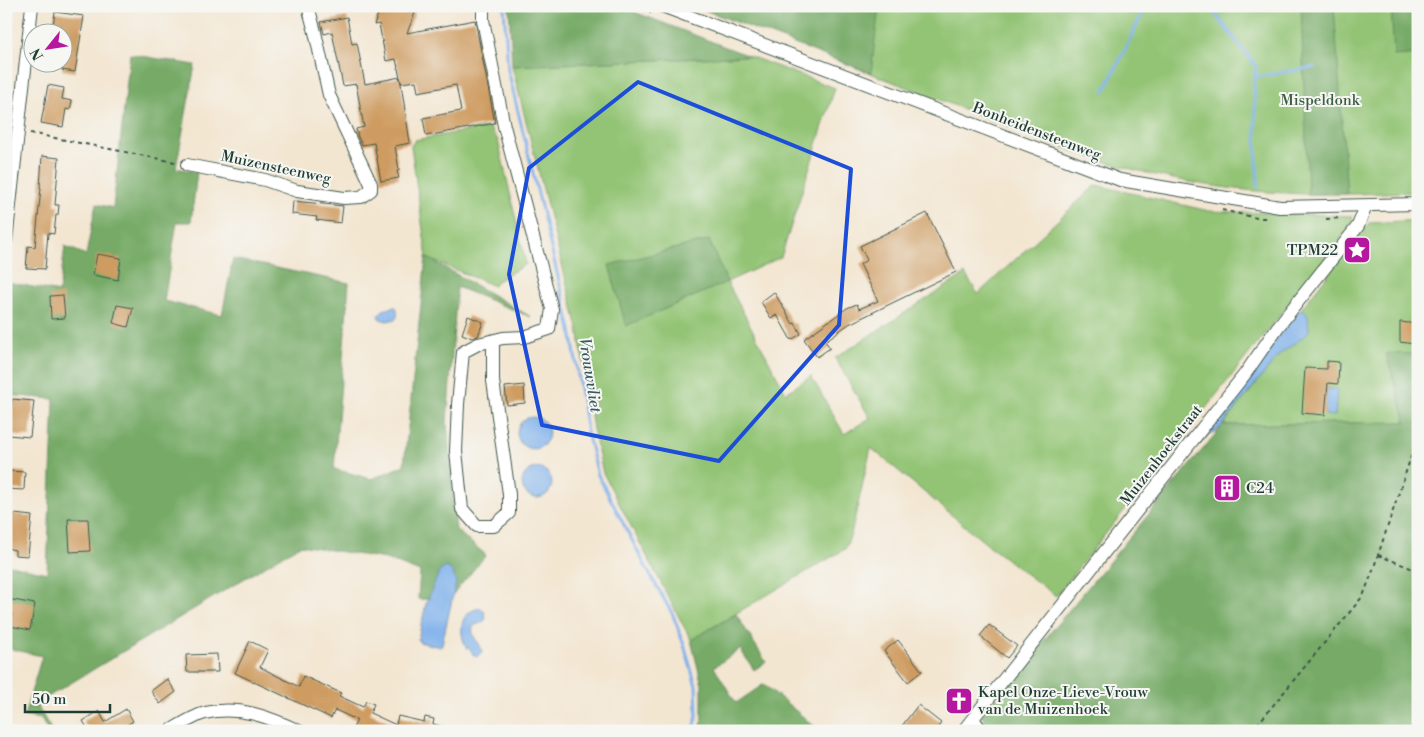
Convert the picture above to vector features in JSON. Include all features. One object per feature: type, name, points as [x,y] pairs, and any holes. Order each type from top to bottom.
[{"type":"street","points":[[6,241],[32,6]]},
{"type":"street","name":"Muizensteenweg","points":[[187,165],[265,180],[297,191],[361,197],[371,190],[371,184],[329,95],[308,6]]},
{"type":"street","points":[[483,6],[483,20],[504,126],[552,309],[549,329],[524,337],[503,338],[478,344],[463,352],[456,451],[462,509],[477,526],[494,526],[509,513],[509,494],[493,382],[493,341]]},
{"type":"street","name":"Bonheidensteenweg","points":[[662,6],[1120,180],[1280,207],[1418,204]]},
{"type":"street","name":"Muizenhoekstraat","points":[[963,731],[1245,374],[1277,328],[1358,226],[1366,206]]},
{"type":"street","points":[[170,731],[204,713],[230,710],[256,713],[300,731]]},
{"type":"street","points":[[973,719],[982,731]]},
{"type":"path","points":[[19,131],[187,165]]},
{"type":"path","points":[[1252,731],[1363,596],[1418,436]]},
{"type":"path","points":[[1378,555],[1418,571]]},
{"type":"highlighted area","points":[[638,82],[851,169],[839,325],[719,461],[542,425],[509,274],[529,168]]},
{"type":"green space","points":[[509,6],[619,6],[749,56],[512,66]]},
{"type":"green space","points":[[694,6],[879,6],[871,73]]},
{"type":"green space","name":"Mispeldonk","points":[[695,6],[1418,6],[1418,192],[1302,194],[1232,189],[1126,168],[1076,152]]},
{"type":"green space","points":[[1301,6],[1334,6],[1347,194],[1308,194]]},
{"type":"green space","points":[[1391,6],[1418,6],[1418,54],[1394,56]]},
{"type":"green space","points":[[130,54],[195,65],[176,168],[197,172],[191,222],[177,222],[164,301],[222,315],[233,259],[349,283],[334,469],[372,479],[404,465],[426,257],[531,317],[457,287],[447,423],[456,530],[486,555],[448,600],[418,599],[420,572],[386,559],[300,545],[36,704],[52,731],[48,731],[41,719],[24,716],[42,656],[6,648],[6,564],[47,573],[54,399],[6,395],[6,288],[7,282],[59,292],[65,246],[86,255],[96,204],[113,208]]},
{"type":"green space","points":[[749,56],[835,88],[781,257],[727,282],[786,393],[811,376],[844,434],[870,418],[835,358],[965,274],[978,294],[1096,185],[1209,211],[1353,216],[1351,226],[1056,596],[989,546],[871,448],[851,534],[845,549],[691,640],[603,473],[593,429],[578,328],[512,66]]},
{"type":"green space","points":[[489,127],[498,140],[526,264],[497,281],[494,286],[427,258],[411,146],[415,140]]},
{"type":"green space","points":[[1418,220],[1418,397],[1406,422],[1223,425],[1279,355],[1289,346],[1304,313],[1303,309],[1301,309],[1369,223]]},
{"type":"green space","points":[[709,240],[727,282],[626,326],[609,265]]},
{"type":"green space","points":[[1386,353],[1418,354],[1418,731],[993,731],[981,716],[1223,425],[1406,422]]},
{"type":"green space","points":[[736,614],[766,662],[754,670],[740,649],[714,667],[736,703],[764,684],[820,731],[701,731],[702,685],[691,640]]},
{"type":"water","points":[[396,307],[397,310],[396,319],[387,321],[380,319],[378,316],[383,310]]},
{"type":"water","points":[[1301,309],[1308,316],[1309,331],[1279,355],[1219,429],[1208,435],[1199,445],[1195,442],[1279,336]]},
{"type":"water","points":[[1327,389],[1337,389],[1335,416],[1325,415]]},
{"type":"water","points":[[533,417],[544,422],[549,433],[544,444],[533,449],[522,444],[517,433],[522,422]]},
{"type":"water","points":[[537,468],[548,472],[552,483],[548,494],[537,498],[526,494],[522,483],[526,472]]},
{"type":"water","points":[[446,567],[452,571],[456,582],[440,647],[419,642],[418,639],[426,604],[439,572]]},
{"type":"water","points":[[480,608],[484,611],[486,619],[473,626],[473,634],[482,653],[477,657],[467,649],[464,643],[462,624],[468,614]]},
{"type":"building","points":[[381,6],[398,6],[415,13],[407,33],[475,20],[495,123],[426,136],[423,118],[461,111],[456,85],[418,92],[416,81],[401,83],[396,59],[386,61],[379,24],[374,25]]},
{"type":"building","points":[[55,12],[84,16],[75,72],[72,72],[72,22],[54,22]]},
{"type":"building","points":[[347,17],[352,44],[357,43],[365,84],[400,77],[410,143],[395,146],[399,178],[381,181],[374,143],[362,145],[356,129],[364,127],[356,84],[343,86],[332,32],[324,34],[321,22]]},
{"type":"building","points":[[48,85],[64,88],[62,99],[72,101],[70,110],[66,109],[63,127],[41,123]]},
{"type":"building","points":[[42,156],[59,158],[55,205],[59,205],[58,215],[56,215],[54,234],[48,233],[45,269],[26,268],[28,246],[35,247]]},
{"type":"building","points":[[293,201],[343,206],[341,223],[316,220],[317,217],[292,214]]},
{"type":"building","points":[[927,213],[956,272],[849,324],[825,341],[830,348],[817,357],[804,339],[847,308],[857,304],[859,309],[878,301],[860,264],[867,260],[860,246]]},
{"type":"building","points":[[1358,244],[1365,248],[1359,259],[1351,254],[1353,248]]},
{"type":"building","points":[[97,254],[121,258],[118,280],[93,275]]},
{"type":"building","points":[[774,292],[801,334],[791,340],[777,315],[771,318],[761,302]]},
{"type":"building","points":[[63,295],[65,318],[51,319],[50,296]]},
{"type":"building","points":[[117,305],[133,308],[128,327],[113,323]]},
{"type":"building","points":[[468,316],[483,322],[478,336],[472,338],[462,334]]},
{"type":"building","points":[[1400,322],[1418,324],[1415,344],[1400,342]]},
{"type":"building","points":[[1327,361],[1339,362],[1338,384],[1328,383],[1325,415],[1302,413],[1305,368],[1327,369]]},
{"type":"building","points":[[524,385],[525,403],[507,405],[505,387]]},
{"type":"building","points":[[12,399],[34,401],[30,437],[8,435]]},
{"type":"building","points":[[8,471],[25,472],[24,490],[6,489]]},
{"type":"building","name":"C24","points":[[1224,480],[1234,484],[1230,495],[1220,491]]},
{"type":"building","points":[[6,513],[32,516],[28,556],[15,555],[15,550],[6,548]]},
{"type":"building","points":[[68,519],[88,519],[90,551],[70,552]]},
{"type":"building","points":[[8,599],[35,604],[30,630],[10,626],[12,614],[6,613]]},
{"type":"building","points":[[989,625],[1017,646],[1007,658],[980,636]]},
{"type":"building","points":[[898,640],[922,671],[908,682],[884,651]]},
{"type":"building","points":[[250,641],[268,650],[260,667],[299,687],[303,676],[341,693],[339,696],[363,707],[366,701],[374,704],[370,713],[396,725],[398,716],[424,722],[425,717],[434,719],[433,724],[445,727],[445,731],[358,731],[353,728],[357,720],[335,710],[331,718],[235,673]]},
{"type":"building","points":[[217,654],[218,672],[187,672],[186,655]]},
{"type":"building","points":[[167,679],[176,692],[160,704],[151,691]]},
{"type":"building","points":[[918,705],[941,723],[935,731],[898,731]]},
{"type":"building","points":[[126,709],[133,721],[118,731],[89,731],[83,721],[99,711],[105,722]]},
{"type":"waterway","name":"Vrouwvliet","points":[[504,6],[508,70],[571,330],[587,432],[598,475],[673,615],[696,686],[697,715],[694,731]]},
{"type":"waterway","points":[[1104,92],[1146,6]]},
{"type":"waterway","points":[[1209,6],[1256,66],[1254,82],[1258,187]]},
{"type":"waterway","points":[[1254,77],[1314,67]]},
{"type":"place","name":"TPM22","points":[[1357,250]]},
{"type":"place","name":"C24","points":[[1227,488]]},
{"type":"place","name":"Kapel Onze-Lieve-Vrouw van de Muizenhoek","points":[[959,701]]}]
